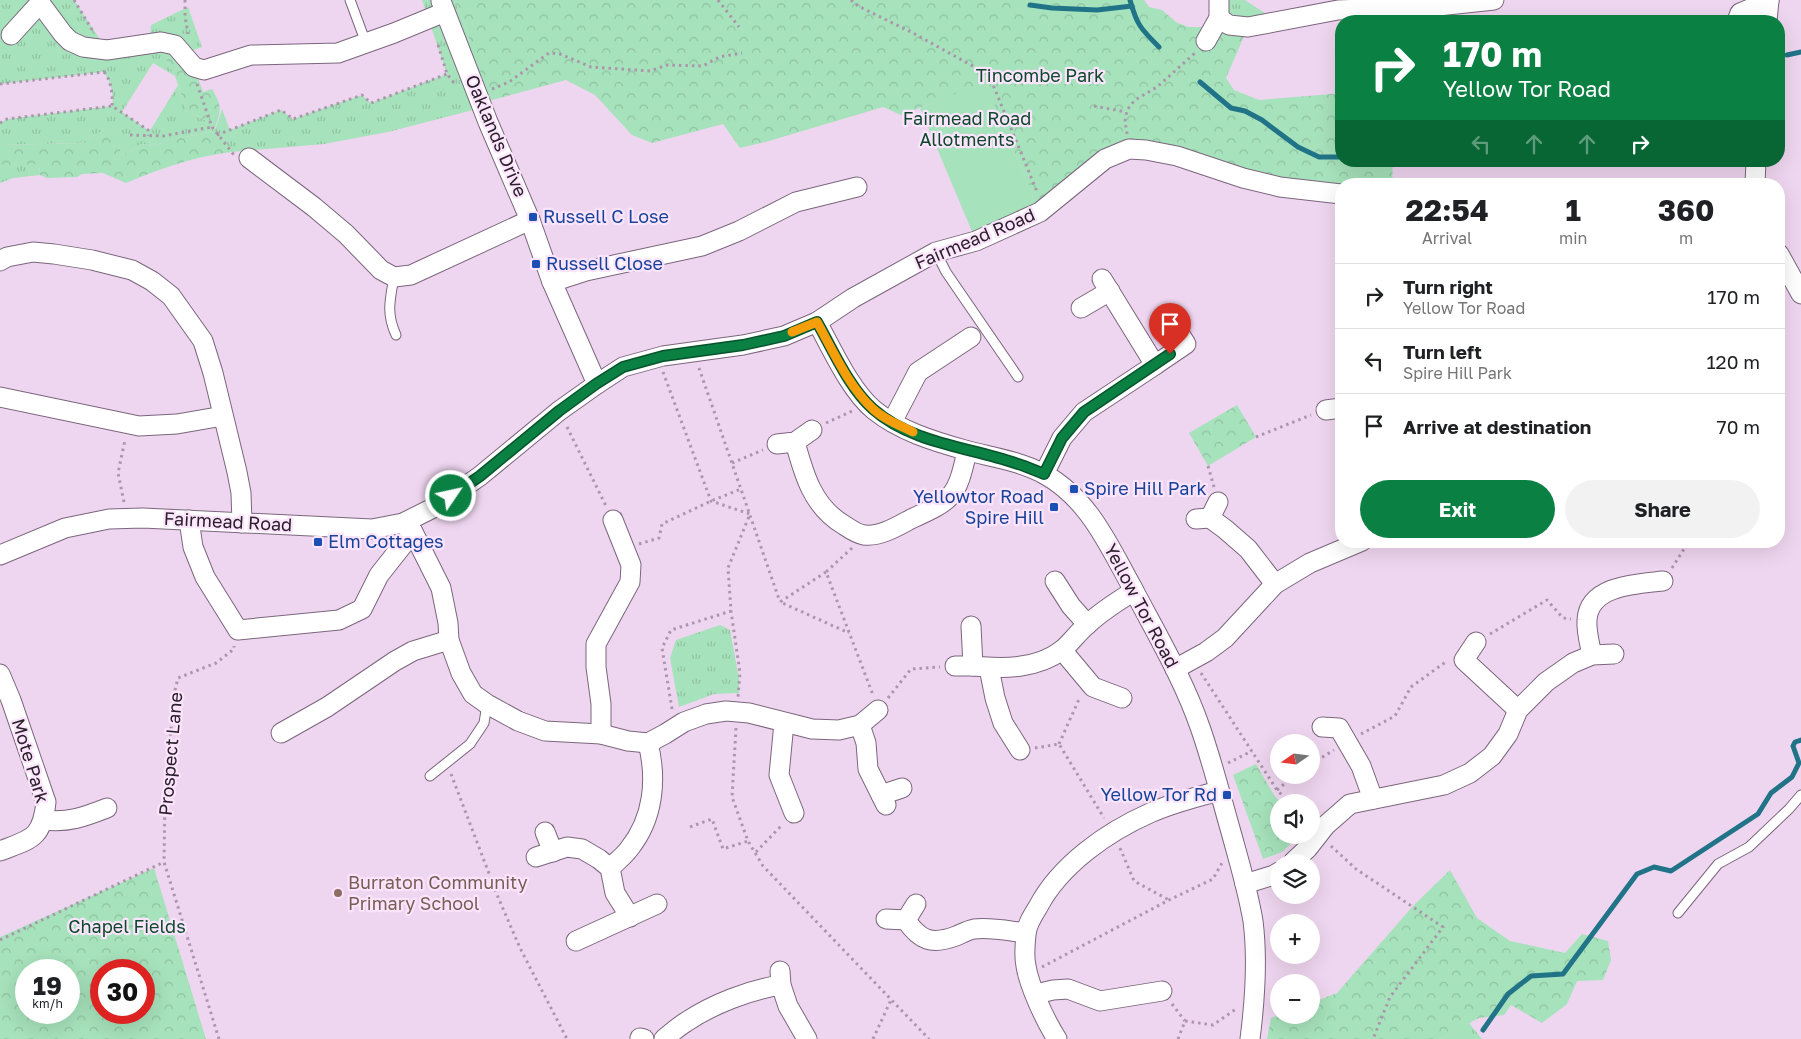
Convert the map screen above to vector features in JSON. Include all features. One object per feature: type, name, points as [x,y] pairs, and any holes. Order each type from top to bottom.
[{"type":"street","points":[[1219,9],[1229,25],[1248,27],[1338,10],[1383,4],[1438,6],[1494,0]]},
{"type":"street","points":[[11,35],[40,1],[63,34],[70,41],[83,47],[107,50],[161,42],[175,45],[194,67],[204,70],[251,55],[338,53],[366,43],[443,6]]},
{"type":"street","points":[[1739,15],[1769,1],[1768,15]]},
{"type":"street","name":"Oaklands Drive","points":[[443,6],[530,220],[552,282],[596,384]]},
{"type":"street","points":[[1206,40],[1219,9]]},
{"type":"street","name":"Fairmead Road","points":[[0,555],[65,528],[109,519],[189,520],[372,529],[408,527],[480,476],[559,411],[623,367],[663,356],[743,345],[784,336],[817,322],[853,298],[936,252],[976,241],[1044,208],[1105,159],[1129,149],[1177,156],[1242,178],[1280,187],[1335,193]]},
{"type":"street","points":[[249,158],[314,207],[346,234],[381,270],[394,277],[411,274],[530,220]]},
{"type":"street","points":[[552,282],[586,271],[702,246],[739,231],[796,202],[857,187]]},
{"type":"street","points":[[0,261],[8,257],[33,252],[54,254],[132,270],[152,281],[171,296],[203,341],[213,373],[241,493],[242,523]]},
{"type":"street","points":[[1785,265],[1801,294]]},
{"type":"street","points":[[1081,308],[1106,285],[1155,365]]},
{"type":"street","points":[[1044,474],[1062,438],[1084,412],[1186,344],[1170,319]]},
{"type":"street","name":"Yellow Tor Road","points":[[817,322],[856,389],[873,409],[892,422],[925,438],[1014,463],[1044,474],[1079,499],[1100,530],[1175,669],[1200,726],[1213,770],[1245,884],[1253,921],[1255,995],[1250,1039]]},
{"type":"street","points":[[892,422],[918,372],[971,337]]},
{"type":"street","points":[[0,397],[139,426],[177,424],[222,416]]},
{"type":"street","points":[[812,430],[786,443],[818,502],[833,519],[853,531],[865,535],[883,532],[940,506],[951,496],[957,486],[967,450]]},
{"type":"street","points":[[1208,513],[1248,549],[1275,584]]},
{"type":"street","points":[[189,520],[193,547],[205,577],[238,630],[339,620],[362,609],[379,575],[408,527]]},
{"type":"street","points":[[601,734],[601,704],[596,667],[596,644],[630,582],[631,565],[613,520]]},
{"type":"street","points":[[408,527],[441,588],[448,623],[449,640],[461,673],[473,694],[518,721],[545,731],[601,734],[628,741],[648,743],[684,722],[706,714],[726,711],[749,713],[812,730],[839,730],[860,725],[878,710]]},
{"type":"street","points":[[1175,669],[1193,660],[1226,638],[1275,584],[1310,562],[1345,548]]},
{"type":"street","points":[[1055,581],[1071,606],[1087,624]]},
{"type":"street","points":[[1592,656],[1586,620],[1592,603],[1606,592],[1631,585],[1664,581]]},
{"type":"street","points":[[973,667],[1013,667],[1039,663],[1062,650],[1087,624],[1134,591]]},
{"type":"street","points":[[971,626],[973,667],[995,698],[1002,723],[1001,736],[1020,750]]},
{"type":"street","points":[[294,731],[395,661],[413,651],[449,640]]},
{"type":"street","points":[[1476,642],[1456,660],[1518,710]]},
{"type":"street","points":[[1062,650],[1093,687],[1122,698]]},
{"type":"street","points":[[1320,833],[1350,804],[1444,785],[1470,773],[1492,756],[1508,734],[1518,710],[1546,682],[1573,663],[1592,656],[1614,654]]},
{"type":"street","name":"Mote Park","points":[[0,674],[11,700],[46,802],[44,820],[38,832],[29,840],[0,851]]},
{"type":"street","points":[[784,723],[779,776],[794,813]]},
{"type":"street","points":[[860,725],[866,743],[868,769],[884,800],[902,788]]},
{"type":"street","points":[[1339,728],[1362,766],[1373,799]]},
{"type":"street","points":[[610,868],[630,849],[650,809],[653,762],[648,743]]},
{"type":"street","points":[[1057,1039],[1048,1026],[1026,965],[1026,933],[1047,890],[1068,868],[1113,833],[1151,812],[1219,791]]},
{"type":"street","name":"Mote Park","points":[[44,820],[59,822],[80,818],[107,808]]},
{"type":"street","points":[[545,832],[545,854],[567,847],[582,849],[610,868],[615,892],[630,916]]},
{"type":"street","points":[[1300,854],[1310,844]]},
{"type":"street","points":[[1245,884],[1270,876]]},
{"type":"street","points":[[576,941],[657,904]]},
{"type":"street","points":[[886,920],[911,912],[912,930],[924,940],[938,942],[973,929],[995,929],[1026,933]]},
{"type":"street","points":[[664,1039],[686,1021],[780,978],[788,1006],[807,1039]]},
{"type":"street","points":[[1036,994],[1068,989],[1100,1001],[1162,991]]},
{"type":"lane","points":[[350,0],[366,43]]},
{"type":"lane","points":[[936,252],[946,272],[1018,377]]},
{"type":"lane","points":[[394,277],[389,304],[390,322],[396,335]]},
{"type":"lane","points":[[430,776],[470,744],[484,723],[487,704]]},
{"type":"lane","points":[[1678,913],[1718,864],[1749,847],[1801,795]]},
{"type":"path","points":[[718,0],[739,28]]},
{"type":"path","points":[[851,0],[858,6],[913,33],[989,75],[1044,208]]},
{"type":"path","points":[[1129,149],[1125,121],[1126,112],[1135,100],[1157,87],[1190,58],[1206,40]]},
{"type":"path","points":[[478,94],[509,82],[549,53],[560,54],[591,67],[650,72],[667,65],[703,66],[719,57],[742,53]]},
{"type":"path","points":[[194,67],[195,81],[212,127],[234,155],[249,158]]},
{"type":"path","points":[[104,72],[107,75],[113,99],[112,106]]},
{"type":"path","points":[[217,135],[281,110],[293,119],[362,95],[371,103],[447,74]]},
{"type":"path","points":[[0,123],[7,119],[112,106],[148,130],[148,136]]},
{"type":"path","points":[[1094,106],[1126,112]]},
{"type":"path","points":[[130,135],[163,136],[212,127]]},
{"type":"path","points":[[694,351],[780,602],[849,633]]},
{"type":"path","points":[[667,382],[711,501]]},
{"type":"path","points":[[812,430],[868,404]]},
{"type":"path","points":[[1256,437],[1333,409]]},
{"type":"path","points":[[559,411],[613,520]]},
{"type":"path","points":[[127,518],[118,473],[129,425]]},
{"type":"path","points":[[732,463],[786,443]]},
{"type":"path","points":[[1208,466],[1208,513]]},
{"type":"path","points":[[624,549],[659,538],[662,524],[741,489]]},
{"type":"path","points":[[711,501],[750,514]]},
{"type":"path","points":[[750,514],[728,568],[731,611],[740,673],[732,797],[748,841],[763,866],[929,1039]]},
{"type":"path","points":[[780,602],[826,572],[865,535]]},
{"type":"path","points":[[1664,581],[1685,548]]},
{"type":"path","points":[[826,572],[878,710]]},
{"type":"path","points":[[1476,642],[1547,600],[1563,618],[1586,620]]},
{"type":"path","points":[[665,734],[672,708],[662,648],[671,630],[731,611]]},
{"type":"path","name":"Prospect Lane","points":[[164,862],[165,797],[174,694],[178,678],[216,663],[234,649],[238,630]]},
{"type":"path","points":[[1193,660],[1281,794]]},
{"type":"path","points":[[1320,752],[1339,728],[1395,716],[1411,687],[1456,660]]},
{"type":"path","points":[[878,710],[911,669],[973,667]]},
{"type":"path","points":[[1059,744],[1087,680]]},
{"type":"path","points":[[1020,750],[1059,744]]},
{"type":"path","points":[[1059,744],[1113,833],[1134,881],[1169,900]]},
{"type":"path","points":[[1213,770],[1252,751]]},
{"type":"path","points":[[446,763],[520,948],[567,1039]]},
{"type":"path","points":[[1277,790],[1284,784]]},
{"type":"path","points":[[756,852],[794,813]]},
{"type":"path","points":[[690,827],[712,819],[723,849],[748,841]]},
{"type":"path","points":[[1320,835],[1356,869],[1443,927],[1390,997],[1373,1039]]},
{"type":"path","points":[[1029,974],[1169,900],[1213,879],[1234,843]]},
{"type":"path","points":[[0,940],[164,862],[219,1039]]},
{"type":"path","points":[[1162,991],[1185,1021],[1214,1024],[1255,995]]},
{"type":"path","points":[[873,1039],[891,1000]]},
{"type":"path","points":[[1178,1039],[1185,1021]]},
{"type":"green space","points":[[0,0],[74,0],[107,50],[150,43],[151,25],[188,7],[202,47],[166,60],[175,76],[153,63],[122,112],[148,130],[151,129],[178,85],[187,111],[211,123],[215,130],[222,109],[230,130],[281,110],[293,119],[362,95],[371,103],[447,74],[422,0],[455,0],[469,36],[465,64],[477,115],[473,110],[388,132],[324,144],[231,152],[214,131],[165,141],[155,146],[140,144],[126,155],[120,154],[120,146],[100,132],[80,143],[0,145],[0,123],[7,119],[112,106],[113,97],[110,83],[103,72],[0,84]]},
{"type":"green space","name":"Tincombe Park","points":[[455,0],[1144,0],[1149,7],[1162,10],[1176,22],[1188,27],[1202,27],[1208,21],[1248,27],[1226,78],[1234,90],[1259,100],[1335,94],[1335,167],[1393,167],[1392,178],[1335,178],[1335,192],[1138,149],[1040,212],[985,83],[901,115],[883,107],[740,148],[723,124],[652,143],[632,135],[595,95],[566,80],[481,103],[465,64],[469,36]]},
{"type":"green space","points":[[1219,0],[1245,0],[1277,21],[1236,26]]},
{"type":"green space","points":[[175,45],[194,67],[203,92],[212,89],[218,101],[220,109],[214,131],[211,123],[187,111],[175,76],[166,60]]},
{"type":"green space","name":"Fairmead Road Allotments","points":[[985,82],[1040,212],[976,241],[920,108]]},
{"type":"green space","points":[[108,131],[116,135],[120,146],[120,154],[126,155],[140,144],[155,146],[165,141],[214,131],[231,152],[178,164],[126,183],[103,173],[82,174],[77,177],[47,178],[40,175],[39,164],[0,165],[0,145],[80,143],[100,132]]},
{"type":"green space","points":[[39,164],[40,175],[13,178],[0,183],[0,165]]},
{"type":"green space","points":[[1237,405],[1256,437],[1208,466],[1189,433]]},
{"type":"green space","points":[[720,625],[730,630],[739,679],[739,693],[714,694],[679,707],[670,658],[676,640]]},
{"type":"green space","points":[[1256,764],[1273,794],[1270,794],[1270,844],[1290,844],[1282,852],[1270,854],[1270,856],[1263,859],[1233,775]]},
{"type":"green space","name":"Chapel Fields","points":[[154,868],[206,1039],[0,1039],[0,937]]},
{"type":"green space","points":[[1450,870],[1477,918],[1510,941],[1565,953],[1582,934],[1608,941],[1611,960],[1603,980],[1577,981],[1567,1004],[1542,1023],[1511,1005],[1504,1015],[1479,1018],[1440,1039],[1267,1039],[1270,1023],[1320,1024],[1320,1000],[1337,993],[1413,906]]},
{"type":"green space","points":[[1469,1023],[1482,1039],[1440,1039]]},
{"type":"waterway","points":[[1130,0],[1140,26],[1159,47]]},
{"type":"waterway","points":[[1030,5],[1097,10],[1132,6]]},
{"type":"waterway","points":[[1787,55],[1801,52]]},
{"type":"waterway","points":[[1200,82],[1231,108],[1245,111],[1262,120],[1298,147],[1319,157],[1335,157]]},
{"type":"waterway","points":[[1483,1030],[1508,994],[1531,976],[1563,974],[1637,874],[1654,867],[1671,871],[1758,814],[1771,793],[1792,777],[1799,763],[1793,746],[1795,742],[1801,740]]},
{"type":"slow traffic","points":[[792,332],[817,322],[856,389],[873,409],[892,422],[913,432]]},
{"type":"place","name":"Russell C Lose","points":[[533,217]]},
{"type":"place","name":"Russell Close","points":[[536,264]]},
{"type":"place","name":"Spire Hill Park","points":[[1074,489]]},
{"type":"place","name":"Yellowtor Road Spire Hill","points":[[1054,507]]},
{"type":"place","name":"Elm Cottages","points":[[318,542]]},
{"type":"place","name":"Yellow Tor Rd","points":[[1227,795]]},
{"type":"place","name":"Burraton Community Primary School","points":[[338,893]]},
{"type":"route","points":[[451,496],[480,476],[559,411],[623,367],[663,356],[743,345],[784,336],[817,322],[856,389],[873,409],[892,422],[925,438],[1014,463],[1044,474],[1062,438],[1084,412],[1170,354]]}]
